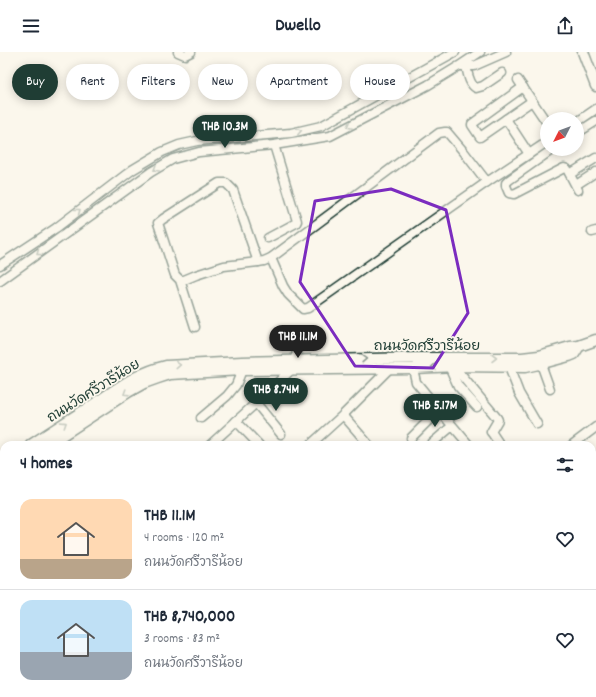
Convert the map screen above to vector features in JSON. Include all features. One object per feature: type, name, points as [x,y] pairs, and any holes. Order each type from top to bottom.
[{"type":"main road","points":[[583,52],[596,86]]},
{"type":"main road","name":"ถนนวัดศรีวารีน้อย","points":[[53,441],[128,392],[144,383],[170,374],[415,358],[522,358],[539,356],[570,346],[579,346],[596,340]]},
{"type":"main road","name":"ถนนวัดศรีวารีน้อย","points":[[37,441],[124,383],[141,374],[166,366],[242,362],[293,366],[390,368],[452,366],[525,367],[541,364],[574,354],[579,346]]},
{"type":"street","points":[[178,52],[185,55],[191,52]]},
{"type":"street","points":[[0,265],[56,228],[132,170],[162,152],[179,145],[197,141],[290,133],[321,126],[455,52]]},
{"type":"street","points":[[0,281],[152,172],[173,159],[199,152],[274,145],[330,136],[463,66],[480,52]]},
{"type":"street","points":[[463,66],[474,66],[506,52]]},
{"type":"street","points":[[463,66],[473,86],[476,88],[483,86],[502,72]]},
{"type":"street","points":[[532,101],[480,137],[472,124],[520,83],[540,113]]},
{"type":"street","points":[[361,104],[368,116]]},
{"type":"street","points":[[584,117],[596,109]]},
{"type":"street","points":[[506,119],[529,154]]},
{"type":"street","points":[[584,128],[596,120]]},
{"type":"street","points":[[180,280],[184,280],[224,266],[264,261],[271,258],[439,134],[445,132],[447,132],[464,152],[487,182]]},
{"type":"street","points":[[268,238],[296,223],[297,221],[274,145]]},
{"type":"street","points":[[271,258],[288,294],[303,309],[305,309],[540,147]]},
{"type":"street","points":[[543,156],[506,183],[509,193],[514,194],[562,169],[567,169],[577,188],[596,172]]},
{"type":"street","points":[[570,174],[596,158]]},
{"type":"street","points":[[195,327],[180,280],[175,275],[158,224],[162,219],[219,183],[226,183],[233,190],[258,262]]},
{"type":"street","points":[[56,228],[62,237]]},
{"type":"street","points":[[214,441],[256,403],[293,366],[299,346],[308,332]]},
{"type":"street","points":[[541,364],[550,389]]},
{"type":"street","points":[[452,366],[458,386],[477,407]]},
{"type":"street","points":[[452,366],[497,418],[498,420],[491,432],[497,441]]},
{"type":"street","points":[[509,367],[519,393],[537,424]]},
{"type":"street","points":[[317,441],[390,368]]},
{"type":"street","points":[[414,368],[416,382],[465,441]]},
{"type":"street","points":[[201,418],[227,396],[236,385],[242,370]]},
{"type":"street","points":[[256,403],[281,434]]},
{"type":"street","points":[[411,438],[439,410]]},
{"type":"street","points":[[343,415],[366,441]]},
{"type":"street","points":[[236,421],[255,441]]},
{"type":"street","points":[[435,441],[452,426]]},
{"type":"street","points":[[577,441],[596,427]]},
{"type":"highlighted area","points":[[391,189],[446,210],[468,313],[433,368],[355,366],[300,282],[315,201]]}]
